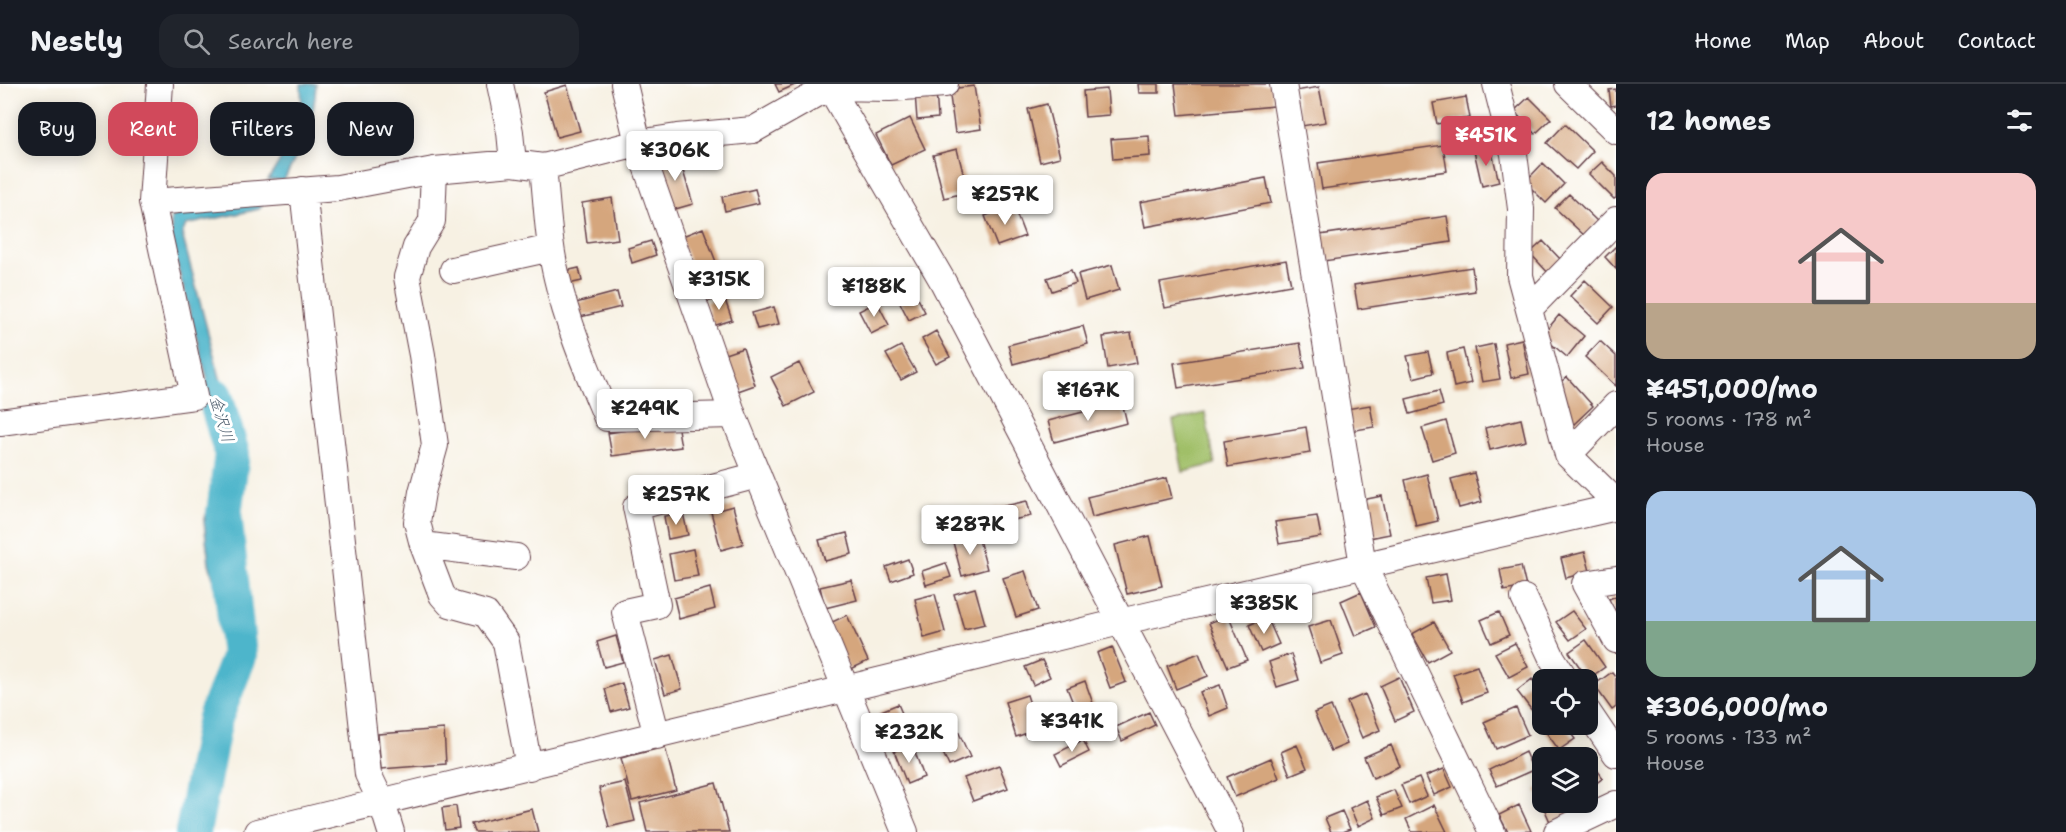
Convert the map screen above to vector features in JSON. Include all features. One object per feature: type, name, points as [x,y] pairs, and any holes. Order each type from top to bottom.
[{"type":"street","points":[[0,422],[194,396],[162,201],[160,84]]},
{"type":"street","points":[[500,84],[510,132],[513,164]]},
{"type":"street","points":[[624,84],[638,143],[734,415],[905,832]]},
{"type":"street","points":[[162,201],[338,188],[434,170],[513,164],[543,167],[638,143],[753,130],[829,85],[890,88],[945,84]]},
{"type":"street","points":[[1283,84],[1363,565],[1492,832]]},
{"type":"street","points":[[1496,84],[1514,154],[1521,209],[1520,276],[1568,455],[1616,505]]},
{"type":"street","points":[[1568,84],[1616,131]]},
{"type":"street","points":[[829,85],[942,280],[1231,832]]},
{"type":"street","points":[[543,167],[551,248],[557,279],[584,363],[607,418],[734,415]]},
{"type":"street","points":[[434,170],[432,221],[417,248],[408,277],[435,445],[422,492],[417,522],[442,595],[450,604],[486,614],[506,642],[529,767]]},
{"type":"street","points":[[303,190],[368,774],[382,803],[391,832]]},
{"type":"street","points":[[1529,309],[1616,220]]},
{"type":"street","points":[[453,270],[551,248]]},
{"type":"street","points":[[1568,455],[1616,405]]},
{"type":"street","points":[[657,736],[625,612],[657,604],[636,507],[758,475]]},
{"type":"street","points":[[257,832],[1120,622],[1616,505]]},
{"type":"street","points":[[423,545],[516,557]]},
{"type":"street","points":[[1616,579],[1585,584],[1616,640]]},
{"type":"street","points":[[1524,598],[1559,669]]},
{"type":"street","points":[[1598,727],[1616,754]]},
{"type":"street","points":[[1557,832],[1616,804]]},
{"type":"green space","points":[[1205,413],[1215,464],[1183,472],[1173,421]]},
{"type":"water","points":[[301,84],[316,84],[314,102],[302,102]]},
{"type":"water","points":[[283,156],[296,156],[284,180],[268,180]]},
{"type":"water","points":[[248,200],[267,200],[259,209],[186,225],[182,234],[237,442],[219,443],[202,393],[209,385],[172,245],[171,218],[180,213]]},
{"type":"water","points":[[239,447],[218,502],[218,526],[220,558],[226,586],[246,651],[222,716],[217,737],[208,732],[211,718],[235,656],[209,563],[204,522],[220,467],[218,448]]},
{"type":"water","points":[[205,746],[216,751],[209,799],[200,821],[193,829],[184,832],[201,781]]},
{"type":"building","points":[[775,84],[797,84],[779,92]]},
{"type":"building","points":[[1138,84],[1159,84],[1159,93],[1139,93]]},
{"type":"building","points":[[1175,84],[1271,84],[1274,106],[1179,115]]},
{"type":"building","points":[[567,85],[580,131],[557,137],[544,92]]},
{"type":"building","points":[[974,86],[981,129],[955,133],[949,89]]},
{"type":"building","points":[[1319,87],[1326,122],[1302,126],[1295,91]]},
{"type":"building","points":[[1107,89],[1109,115],[1085,117],[1083,91]]},
{"type":"building","points":[[1616,89],[1616,105],[1611,106],[1609,90]]},
{"type":"building","points":[[936,91],[938,118],[917,120],[915,93]]},
{"type":"building","points":[[1466,97],[1470,118],[1437,124],[1433,103]]},
{"type":"building","points":[[1529,97],[1551,119],[1535,134],[1514,111]]},
{"type":"building","points":[[1047,104],[1060,157],[1040,162],[1028,109]]},
{"type":"building","points":[[910,118],[925,149],[891,165],[876,135]]},
{"type":"building","points":[[1565,124],[1593,151],[1576,169],[1547,143]]},
{"type":"building","points":[[1149,136],[1150,156],[1113,159],[1111,139]]},
{"type":"building","points":[[1443,145],[1447,171],[1322,189],[1318,163]]},
{"type":"building","points":[[1491,148],[1499,182],[1482,186],[1474,151]]},
{"type":"building","points":[[957,149],[968,192],[944,198],[933,155]]},
{"type":"building","points":[[678,154],[693,204],[672,210],[657,160]]},
{"type":"building","points":[[1602,162],[1616,176],[1616,198],[1614,199],[1589,174]]},
{"type":"building","points":[[1543,163],[1564,184],[1546,203],[1525,182]]},
{"type":"building","points":[[1266,178],[1271,203],[1145,227],[1140,202]]},
{"type":"building","points":[[755,189],[759,203],[725,211],[722,197]]},
{"type":"building","points":[[1569,194],[1598,222],[1585,236],[1555,208]]},
{"type":"building","points":[[612,198],[618,239],[587,243],[582,203]]},
{"type":"building","points":[[1013,205],[1025,236],[997,246],[985,216]]},
{"type":"building","points":[[1447,216],[1451,242],[1324,261],[1320,235]]},
{"type":"building","points":[[703,228],[723,280],[700,289],[680,237]]},
{"type":"building","points":[[651,241],[656,255],[632,263],[628,248]]},
{"type":"building","points":[[1543,241],[1563,262],[1550,275],[1530,253]]},
{"type":"building","points":[[1616,246],[1616,269],[1605,257]]},
{"type":"building","points":[[1286,260],[1291,285],[1165,308],[1160,283]]},
{"type":"building","points":[[1112,265],[1119,290],[1085,300],[1078,274]]},
{"type":"building","points":[[1472,267],[1475,291],[1358,309],[1354,285]]},
{"type":"building","points":[[579,268],[582,281],[564,285],[561,272]]},
{"type":"building","points":[[1071,270],[1076,283],[1052,291],[1047,278]]},
{"type":"building","points":[[1585,280],[1613,307],[1598,323],[1570,296]]},
{"type":"building","points":[[914,291],[925,312],[909,320],[898,299]]},
{"type":"building","points":[[617,292],[621,307],[580,317],[576,303]]},
{"type":"building","points":[[724,297],[732,320],[713,326],[706,302]]},
{"type":"building","points":[[877,302],[889,325],[871,334],[859,311]]},
{"type":"building","points":[[774,307],[779,324],[757,329],[752,313]]},
{"type":"building","points":[[1559,315],[1584,336],[1567,357],[1542,336]]},
{"type":"building","points":[[1083,326],[1088,344],[1013,364],[1008,345]]},
{"type":"building","points":[[936,331],[950,357],[936,364],[922,339]]},
{"type":"building","points":[[1131,333],[1137,363],[1108,368],[1103,337]]},
{"type":"building","points":[[1522,339],[1529,374],[1511,378],[1504,343]]},
{"type":"building","points":[[1600,341],[1616,356],[1616,386],[1585,357]]},
{"type":"building","points":[[1300,343],[1305,368],[1178,388],[1174,363]]},
{"type":"building","points":[[1494,344],[1500,379],[1482,382],[1475,348]]},
{"type":"building","points":[[901,346],[916,372],[901,380],[886,354]]},
{"type":"building","points":[[743,348],[755,385],[738,391],[725,354]]},
{"type":"building","points":[[1463,349],[1471,383],[1454,387],[1447,353]]},
{"type":"building","points":[[1428,352],[1433,373],[1413,378],[1407,356]]},
{"type":"building","points":[[799,363],[814,392],[786,406],[771,377]]},
{"type":"building","points":[[1567,377],[1593,406],[1573,425],[1558,384]]},
{"type":"building","points":[[1439,391],[1443,405],[1410,414],[1406,399]]},
{"type":"building","points":[[1122,402],[1127,423],[1054,442],[1048,421]]},
{"type":"building","points":[[1370,405],[1374,427],[1350,431],[1346,409]]},
{"type":"building","points":[[1521,419],[1526,441],[1490,450],[1485,428]]},
{"type":"building","points":[[1446,421],[1455,453],[1432,460],[1422,428]]},
{"type":"building","points":[[677,423],[681,447],[612,456],[608,433]]},
{"type":"building","points":[[1306,427],[1310,453],[1228,467],[1224,441]]},
{"type":"building","points":[[1474,473],[1482,502],[1459,508],[1451,479]]},
{"type":"building","points":[[1427,474],[1438,521],[1416,526],[1405,480]]},
{"type":"building","points":[[1167,478],[1172,498],[1092,517],[1087,497]]},
{"type":"building","points":[[1382,496],[1390,534],[1369,538],[1362,500]]},
{"type":"building","points":[[1027,501],[1031,516],[977,528],[973,513]]},
{"type":"building","points":[[733,506],[743,544],[721,550],[711,512]]},
{"type":"building","points":[[957,510],[962,530],[932,537],[927,517]]},
{"type":"building","points":[[683,513],[688,535],[668,539],[664,516]]},
{"type":"building","points":[[1317,516],[1321,537],[1279,544],[1275,522]]},
{"type":"building","points":[[847,533],[852,554],[825,561],[819,540]]},
{"type":"building","points":[[978,536],[987,569],[962,576],[953,542]]},
{"type":"building","points":[[1150,536],[1162,586],[1127,594],[1115,545]]},
{"type":"building","points":[[693,549],[698,576],[674,580],[669,554]]},
{"type":"building","points":[[1585,552],[1590,571],[1566,578],[1561,558]]},
{"type":"building","points":[[908,559],[913,573],[891,581],[886,567]]},
{"type":"building","points":[[946,563],[951,577],[926,585],[922,571]]},
{"type":"building","points":[[1521,566],[1526,587],[1504,591],[1500,570]]},
{"type":"building","points":[[1025,571],[1038,610],[1016,617],[1003,578]]},
{"type":"building","points":[[1446,574],[1451,600],[1431,603],[1426,578]]},
{"type":"building","points":[[851,580],[857,600],[825,608],[820,587]]},
{"type":"building","points":[[710,588],[715,609],[679,619],[674,598]]},
{"type":"building","points":[[975,588],[985,624],[964,629],[954,594]]},
{"type":"building","points":[[1361,592],[1376,627],[1355,636],[1341,601]]},
{"type":"building","points":[[935,594],[945,632],[924,638],[915,599]]},
{"type":"building","points":[[1616,596],[1616,614],[1609,599]]},
{"type":"building","points":[[1572,611],[1586,629],[1570,640],[1556,622]]},
{"type":"building","points":[[1499,612],[1509,635],[1491,643],[1481,620]]},
{"type":"building","points":[[847,615],[868,661],[849,670],[828,624]]},
{"type":"building","points":[[1228,615],[1247,660],[1228,667],[1209,623]]},
{"type":"building","points":[[1267,617],[1279,644],[1261,652],[1249,625]]},
{"type":"building","points":[[1331,620],[1343,655],[1320,663],[1308,627]]},
{"type":"building","points":[[1434,622],[1450,650],[1428,662],[1412,634]]},
{"type":"building","points":[[616,636],[623,662],[604,667],[597,642]]},
{"type":"building","points":[[1586,640],[1605,667],[1598,672],[1598,669],[1581,669],[1569,652]]},
{"type":"building","points":[[1515,643],[1528,667],[1509,677],[1495,653]]},
{"type":"building","points":[[1112,647],[1126,682],[1110,688],[1097,653]]},
{"type":"building","points":[[1199,653],[1208,676],[1176,689],[1167,666]]},
{"type":"building","points":[[1291,654],[1299,680],[1277,687],[1269,662]]},
{"type":"building","points":[[672,655],[682,689],[665,694],[655,660]]},
{"type":"building","points":[[1042,660],[1050,677],[1033,685],[1025,667]]},
{"type":"building","points":[[1477,666],[1487,693],[1463,702],[1453,674]]},
{"type":"building","points":[[1612,672],[1616,677],[1616,707],[1612,710],[1598,691],[1598,682]]},
{"type":"building","points":[[1399,677],[1414,712],[1395,721],[1380,686]]},
{"type":"building","points":[[1532,679],[1532,711],[1517,691]]},
{"type":"building","points":[[1085,681],[1094,706],[1077,713],[1067,688]]},
{"type":"building","points":[[622,683],[629,707],[611,712],[605,689]]},
{"type":"building","points":[[1220,685],[1228,708],[1209,716],[1200,692]]},
{"type":"building","points":[[1365,694],[1380,730],[1362,738],[1347,702]]},
{"type":"building","points":[[1027,695],[1038,729],[1016,737],[1005,702]]},
{"type":"building","points":[[898,704],[910,732],[891,740],[879,712]]},
{"type":"building","points":[[1331,706],[1347,744],[1331,751],[1314,713]]},
{"type":"building","points":[[1516,708],[1528,735],[1496,749],[1484,722]]},
{"type":"building","points":[[1149,712],[1155,725],[1122,741],[1116,727]]},
{"type":"building","points":[[953,720],[970,757],[949,766],[932,729]]},
{"type":"building","points":[[444,729],[446,764],[381,769],[378,734]]},
{"type":"building","points":[[1548,735],[1572,735],[1575,739],[1563,747],[1557,747]]},
{"type":"building","points":[[1083,740],[1089,752],[1061,766],[1055,754]]},
{"type":"building","points":[[912,744],[924,777],[907,784],[894,751]]},
{"type":"building","points":[[1297,745],[1307,768],[1290,775],[1281,752]]},
{"type":"building","points":[[1391,745],[1400,766],[1373,778],[1364,757]]},
{"type":"building","points":[[665,747],[676,790],[632,801],[621,758]]},
{"type":"building","points":[[1525,752],[1532,768],[1532,770],[1497,786],[1489,770]]},
{"type":"building","points":[[1271,758],[1279,778],[1235,797],[1227,777]]},
{"type":"building","points":[[999,765],[1008,788],[973,801],[964,778]]},
{"type":"building","points":[[1444,769],[1452,787],[1434,795],[1426,776]]},
{"type":"building","points":[[1598,771],[1603,778],[1598,782]]},
{"type":"building","points":[[1419,778],[1427,796],[1409,804],[1401,785]]},
{"type":"building","points":[[625,782],[635,821],[609,827],[599,788]]},
{"type":"building","points":[[716,783],[729,832],[647,832],[640,803]]},
{"type":"building","points":[[1394,790],[1402,808],[1384,815],[1376,797]]},
{"type":"building","points":[[1367,800],[1375,818],[1358,826],[1350,808]]},
{"type":"building","points":[[1434,805],[1447,832],[1412,832],[1406,819]]},
{"type":"building","points":[[1519,805],[1531,831],[1508,832],[1499,815]]},
{"type":"building","points":[[456,806],[459,828],[445,830],[442,808]]},
{"type":"building","points":[[532,809],[538,832],[474,832],[471,824]]},
{"type":"building","points":[[1342,811],[1350,829],[1331,832],[1325,818]]},
{"type":"building","points":[[1546,813],[1570,813],[1571,815],[1551,824]]},
{"type":"waterway","name":"金沢川","points":[[193,832],[215,718],[239,656],[224,513],[232,454],[215,396]]}]
